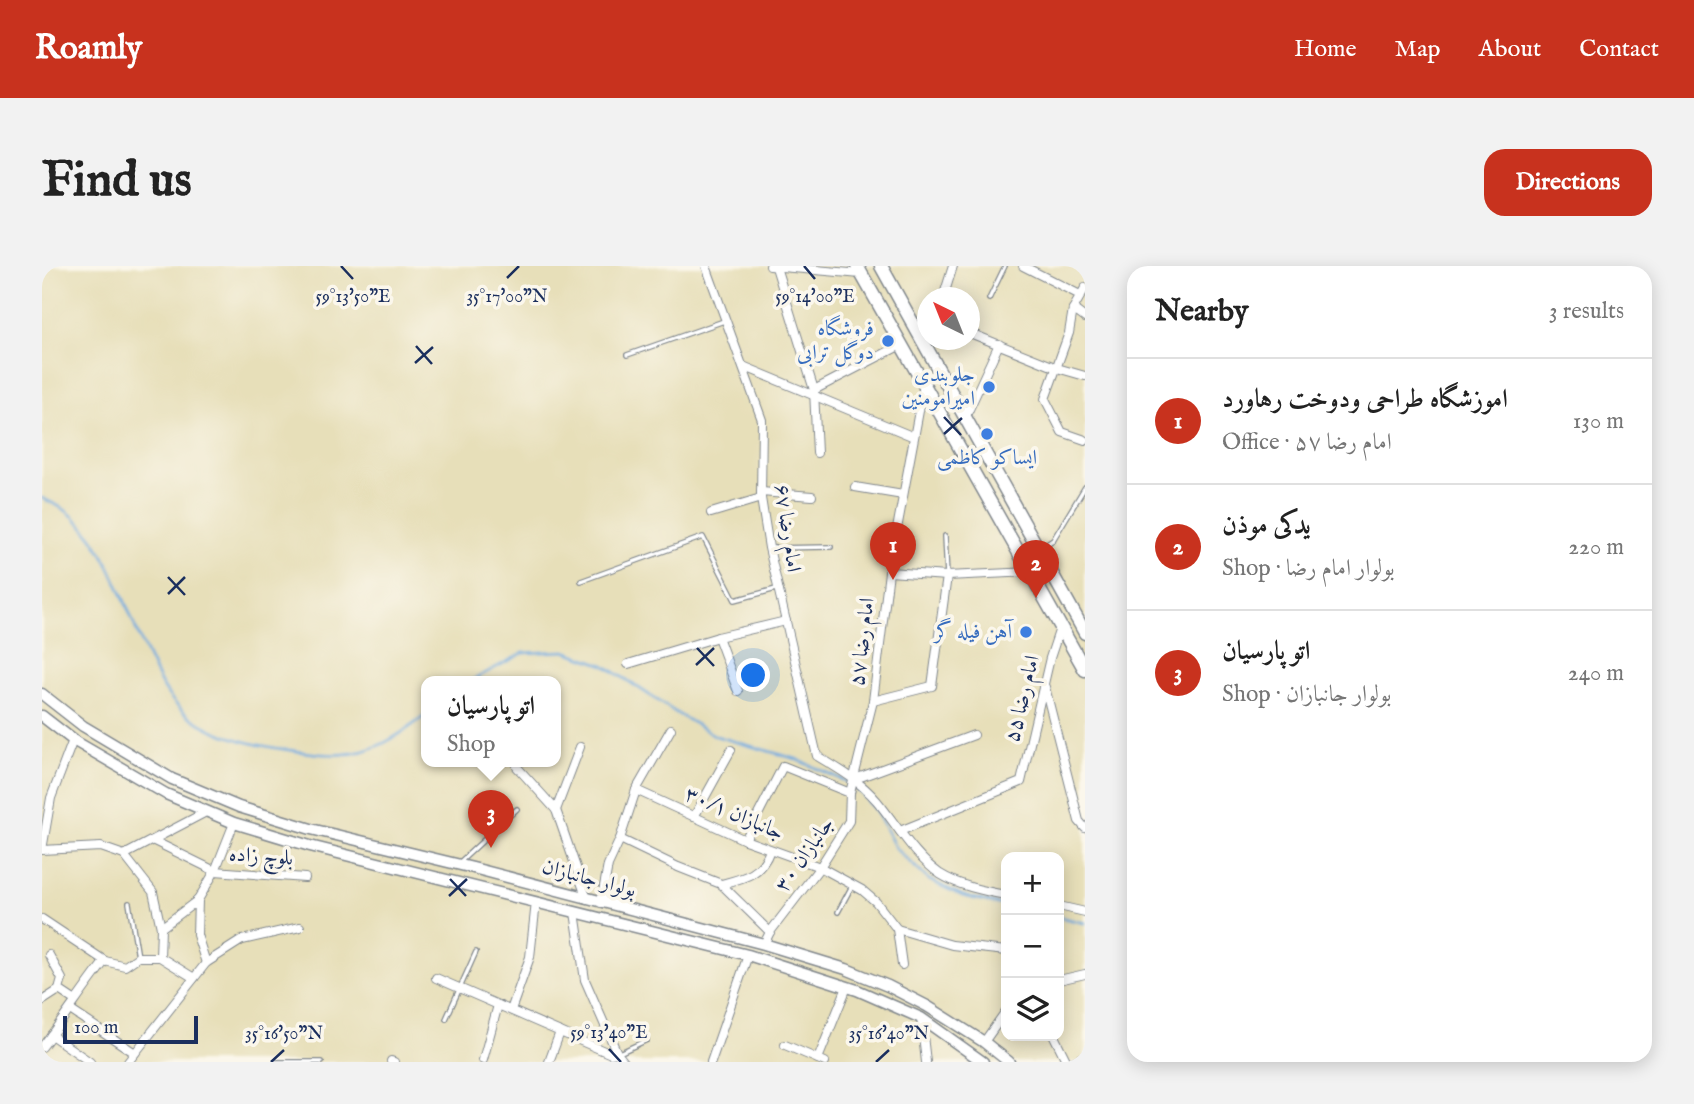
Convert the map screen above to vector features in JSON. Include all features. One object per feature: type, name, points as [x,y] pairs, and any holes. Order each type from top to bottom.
[{"type":"main road","points":[[881,266],[917,323]]},
{"type":"main road","points":[[859,270],[1085,670]]},
{"type":"main road","points":[[931,350],[964,418],[1085,633]]},
{"type":"main road","name":"بولوار جانبازان","points":[[42,694],[83,726],[172,779],[228,802],[311,829],[458,864],[764,944],[846,969],[927,1006],[984,1042],[1009,1062]]},
{"type":"main road","name":"بولوار جانبازان","points":[[42,716],[73,740],[166,794],[234,823],[310,846],[748,955],[885,1001],[921,1018],[983,1062]]},
{"type":"main road","points":[[469,885],[473,868]]},
{"type":"street","name":"امام رضا ۶۷","points":[[706,266],[762,421],[761,495],[769,548],[817,756],[855,779],[876,800],[925,862],[940,874],[967,886],[1001,894]]},
{"type":"street","points":[[946,287],[953,266]]},
{"type":"street","points":[[1023,266],[1083,292],[1073,309],[1069,333],[1045,398],[1062,432],[1085,440]]},
{"type":"street","points":[[817,453],[814,394],[773,267],[859,270]]},
{"type":"street","points":[[1073,309],[1085,318]]},
{"type":"street","points":[[980,337],[1057,368],[1085,376]]},
{"type":"street","points":[[964,418],[999,344]]},
{"type":"street","points":[[814,394],[901,345]]},
{"type":"street","points":[[743,366],[914,437]]},
{"type":"street","name":"امام رضا ۵۷","points":[[855,779],[873,701],[889,572],[924,384]]},
{"type":"street","points":[[855,486],[903,495]]},
{"type":"street","points":[[711,513],[761,495],[812,496]]},
{"type":"street","points":[[889,572],[947,576],[1030,572]]},
{"type":"street","points":[[873,701],[932,686],[947,576]]},
{"type":"street","points":[[628,664],[718,637],[786,621]]},
{"type":"street","name":"امام رضا ۵۵","points":[[900,831],[1021,782],[1061,625]]},
{"type":"street","points":[[718,637],[738,691]]},
{"type":"street","points":[[1044,684],[1079,821],[1085,828]]},
{"type":"street","points":[[601,903],[608,865],[620,839],[636,790],[671,729]]},
{"type":"street","points":[[855,779],[974,735]]},
{"type":"street","points":[[73,740],[51,798],[42,850],[101,847],[124,855],[153,892],[162,928],[160,957]]},
{"type":"street","points":[[556,810],[580,747]]},
{"type":"street","points":[[694,817],[731,750]]},
{"type":"street","points":[[745,840],[783,766],[850,793]]},
{"type":"street","points":[[517,767],[556,810],[587,899]]},
{"type":"street","name":"جانبازان ۳۰","points":[[764,944],[770,932],[820,867],[849,821],[850,793],[855,779]]},
{"type":"street","name":"جانبازان ۳۰/۱","points":[[636,790],[745,840],[820,867],[853,885],[876,902],[897,929]]},
{"type":"street","points":[[124,855],[206,812]]},
{"type":"street","points":[[162,928],[198,900],[215,871],[234,823]]},
{"type":"street","points":[[620,839],[721,884],[770,932]]},
{"type":"street","points":[[154,841],[215,871]]},
{"type":"street","points":[[721,884],[750,876],[765,861],[770,850]]},
{"type":"street","name":"بلوچ زاده","points":[[215,871],[305,878]]},
{"type":"street","points":[[198,900],[197,935],[206,963]]},
{"type":"street","points":[[511,1010],[530,957],[536,902]]},
{"type":"street","points":[[1064,907],[1085,912]]},
{"type":"street","points":[[575,912],[585,980],[612,1056]]},
{"type":"street","points":[[42,919],[105,961],[125,966],[138,957],[160,957],[194,978]]},
{"type":"street","points":[[128,1062],[206,963],[242,940],[300,927]]},
{"type":"street","points":[[902,965],[897,929],[952,945],[1001,950]]},
{"type":"street","points":[[42,1000],[59,990],[62,979],[49,955]]},
{"type":"street","points":[[711,1062],[748,955]]},
{"type":"street","points":[[42,1047],[105,961]]},
{"type":"street","points":[[1064,979],[1085,974]]},
{"type":"street","points":[[436,978],[624,1062]]},
{"type":"street","points":[[785,1045],[822,1061],[847,987]]},
{"type":"street","points":[[59,990],[74,1000]]},
{"type":"street","points":[[483,1060],[498,1005]]},
{"type":"street","points":[[70,1010],[135,1053]]},
{"type":"street","points":[[921,1018],[926,1062]]},
{"type":"street","points":[[984,1042],[1001,1018]]},
{"type":"street","points":[[549,1062],[560,1032]]},
{"type":"street","points":[[51,1035],[90,1062]]},
{"type":"street","points":[[1056,1041],[1067,1062]]},
{"type":"street","points":[[1074,1062],[1085,1056]]},
{"type":"lane","points":[[989,299],[1005,266]]},
{"type":"lane","points":[[627,355],[726,320]]},
{"type":"lane","points":[[1037,550],[1053,540],[1085,487]]},
{"type":"lane","points":[[945,536],[947,576]]},
{"type":"lane","points":[[581,581],[703,537],[735,600],[778,588]]},
{"type":"lane","points":[[769,548],[831,547]]},
{"type":"lane","points":[[458,864],[517,808]]},
{"type":"lane","points":[[838,912],[853,885]]},
{"type":"lane","points":[[129,903],[138,957]]},
{"type":"lane","points":[[446,1019],[476,952]]},
{"type":"lane","points":[[612,1056],[647,1040]]},
{"type":"lane","points":[[276,1062],[322,1062]]},
{"type":"waterway","points":[[42,498],[65,510],[81,524],[94,541],[116,580],[160,683],[174,702],[198,722],[227,736],[259,745],[311,753],[347,754],[392,739],[421,719]]},
{"type":"waterway","points":[[480,676],[523,653],[565,651],[604,665],[716,736],[796,759],[847,782],[860,792],[876,811],[896,849],[929,880],[963,896],[1001,905]]},
{"type":"waterway","points":[[1064,918],[1085,923]]},
{"type":"place","name":"فروشگاه دوگل ترابی","points":[[888,341]]},
{"type":"place","name":"جلوبندی امیرامومنین","points":[[989,387]]},
{"type":"place","name":"ایساکو کاظمی","points":[[987,434]]},
{"type":"place","name":"اموزشگاه طراحی ودوخت رهاورد","points":[[893,580]]},
{"type":"place","name":"یدکی موذن","points":[[1036,598]]},
{"type":"place","name":"آهن فیله گر","points":[[1026,632]]},
{"type":"place","name":"اتو پارسیان","points":[[491,848]]}]
